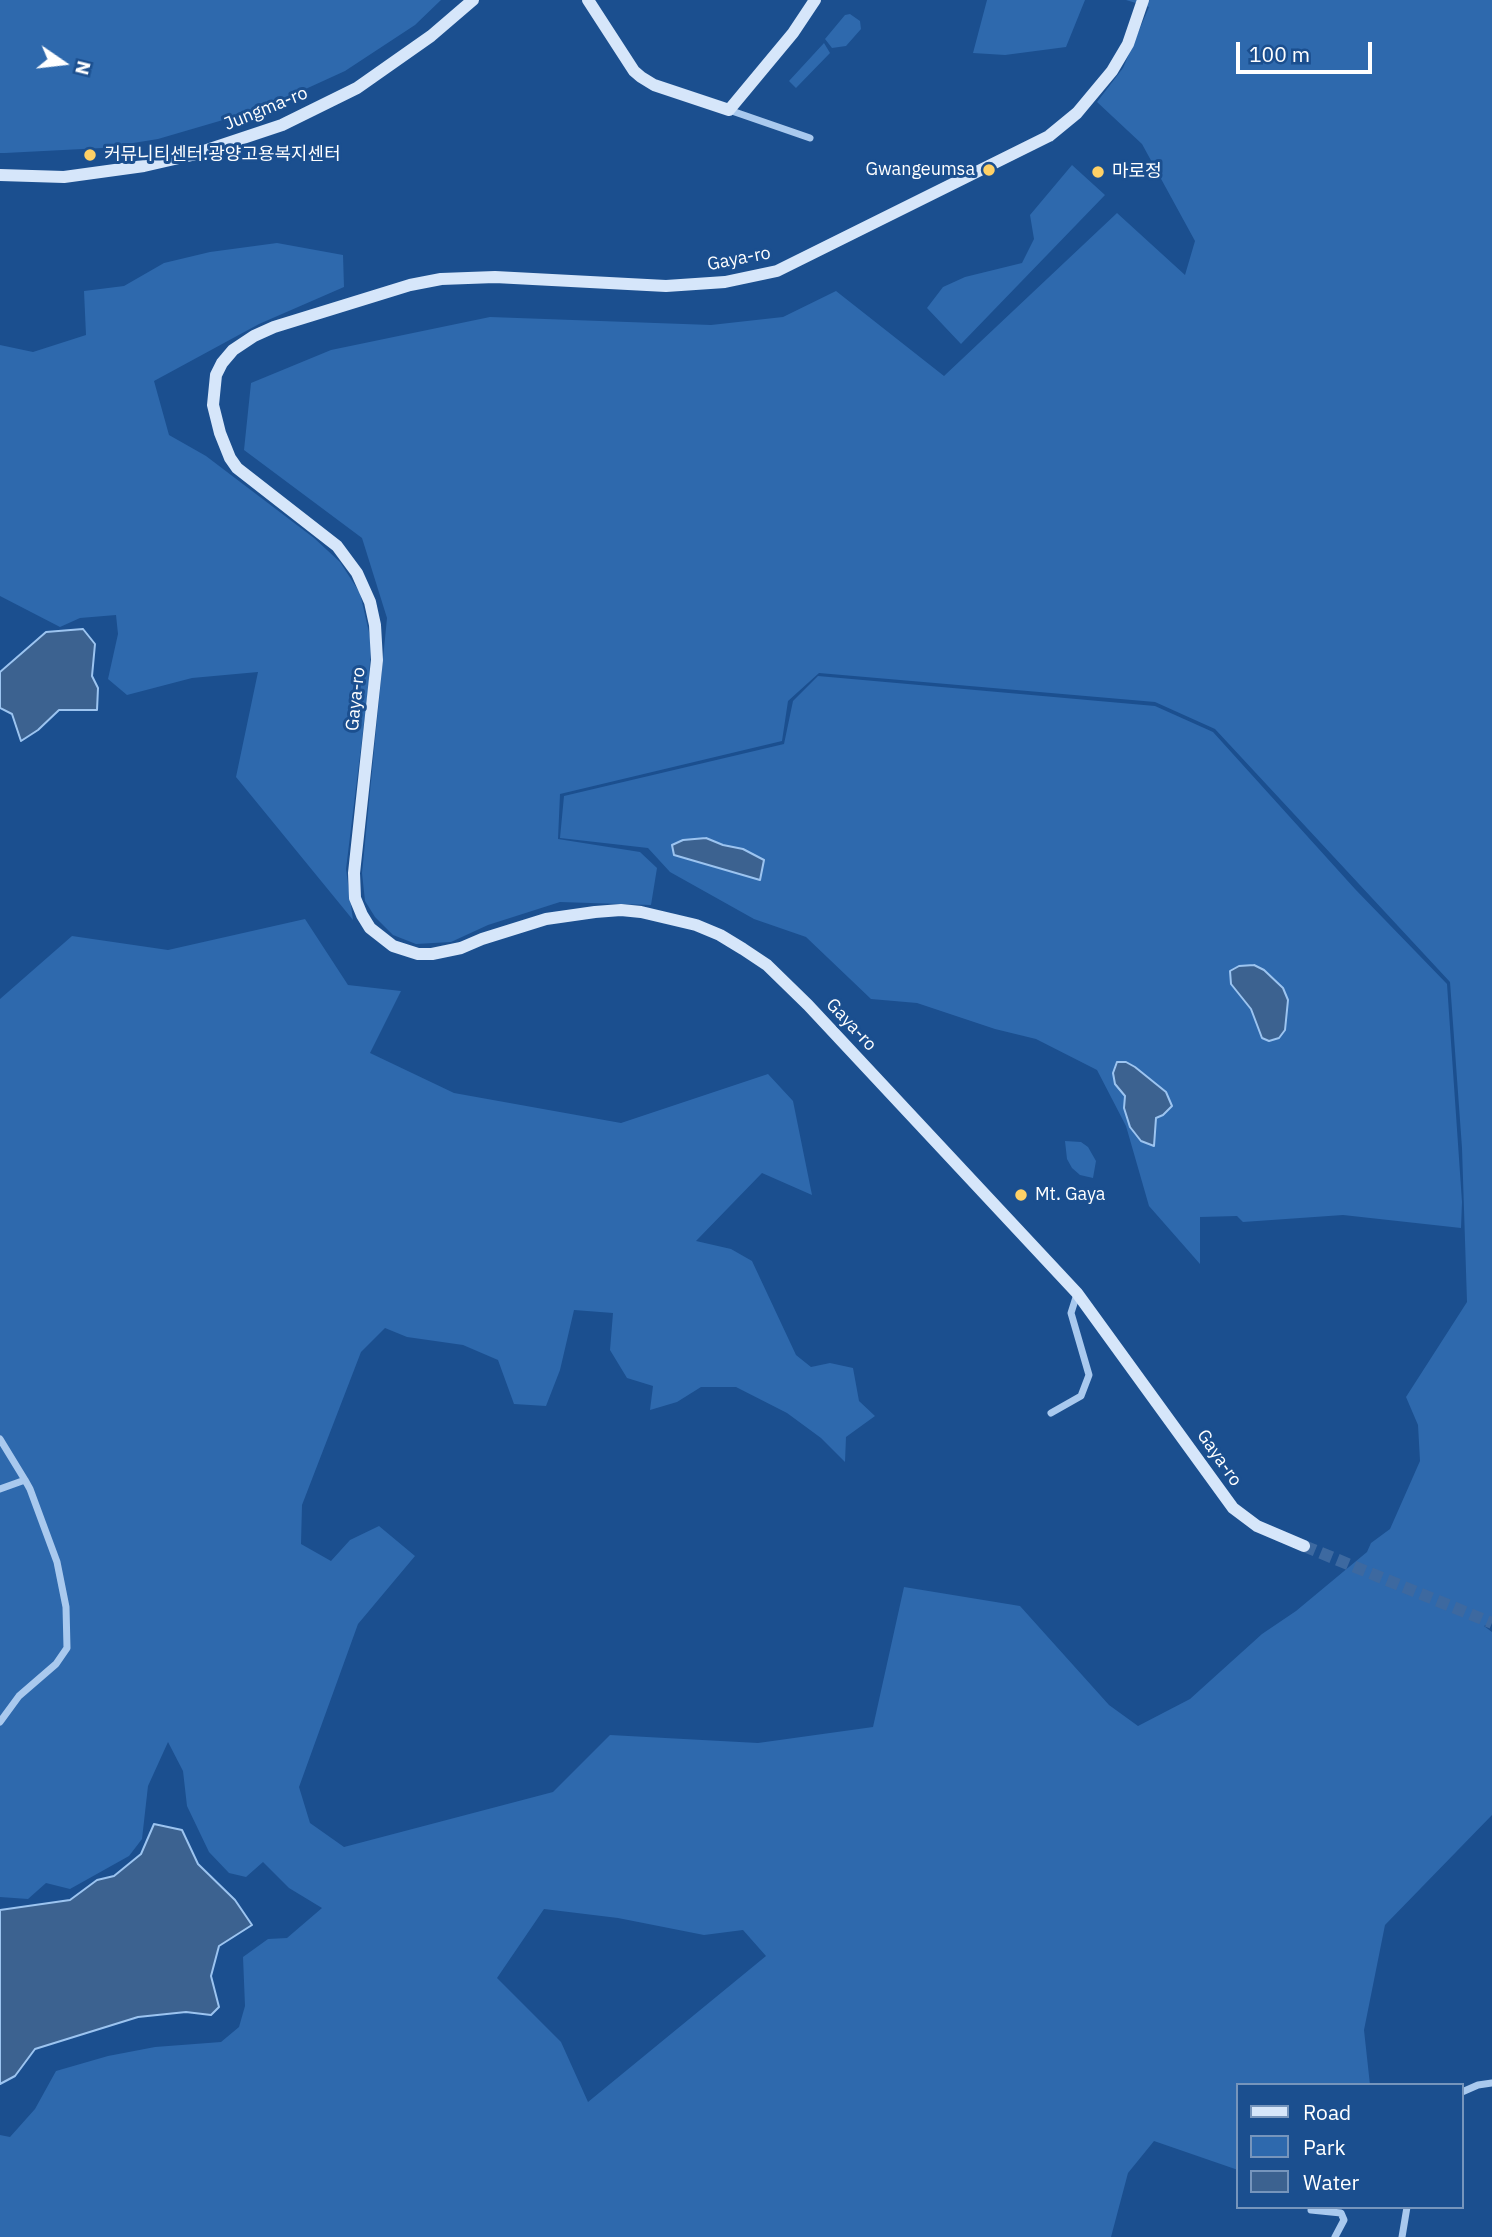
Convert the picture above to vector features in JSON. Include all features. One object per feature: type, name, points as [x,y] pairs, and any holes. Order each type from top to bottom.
[{"type":"street","name":"Jungma-ro","points":[[0,175],[64,177],[144,166],[192,155],[282,125],[357,88],[431,36],[473,0]]},
{"type":"street","points":[[588,0],[634,71],[641,77],[654,85],[810,138]]},
{"type":"street","points":[[729,110],[793,33],[815,0]]},
{"type":"street","name":"Gaya-ro","points":[[1143,0],[1128,44],[1112,72],[1077,113],[1049,136],[777,271],[742,280],[678,285],[495,277],[442,279],[410,285],[274,327],[233,350],[216,375],[215,420],[230,458],[237,468],[337,546],[357,573],[370,603],[375,625],[377,660],[354,873],[355,898],[370,928],[393,946],[418,954],[432,954],[461,948],[546,919],[595,912],[640,912],[696,925],[720,935],[767,965],[808,1005],[1077,1293],[1233,1508],[1257,1526],[1304,1546]]},
{"type":"street","points":[[1051,1413],[1081,1396],[1089,1375],[1071,1313],[1077,1293]]},
{"type":"street","points":[[0,1439],[25,1480],[57,1562],[66,1607],[67,1648],[56,1664],[19,1696],[0,1722]]},
{"type":"street","points":[[0,1489],[25,1480]]},
{"type":"street","points":[[1464,2091],[1492,2083]]},
{"type":"street","points":[[1402,2237],[1407,2209]]},
{"type":"street","points":[[1311,2210],[1341,2213],[1344,2220],[1335,2237]]},
{"type":"green space","points":[[0,0],[441,0],[415,25],[345,71],[264,108],[158,139],[102,148],[0,153]]},
{"type":"green space","points":[[987,0],[1085,0],[1066,47],[1005,55],[973,53]]},
{"type":"green space","points":[[1126,0],[1492,0],[1492,1622],[1484,1626],[1492,1632],[1492,1815],[1385,1925],[1364,2030],[1370,2083],[1236,2083],[1236,2169],[1154,2141],[1128,2173],[1111,2237],[0,2237],[0,2135],[10,2137],[35,2109],[56,2071],[108,2056],[155,2047],[221,2042],[239,2027],[245,2006],[243,1957],[268,1939],[287,1938],[322,1908],[289,1888],[263,1862],[246,1877],[229,1873],[209,1852],[187,1806],[183,1771],[168,1742],[148,1786],[142,1839],[129,1856],[70,1889],[46,1883],[28,1899],[0,1897],[0,999],[72,936],[168,950],[305,919],[348,985],[401,991],[370,1053],[454,1093],[621,1123],[768,1074],[793,1101],[812,1195],[762,1173],[696,1241],[731,1249],[752,1261],[796,1355],[811,1367],[830,1363],[853,1368],[859,1401],[875,1416],[846,1437],[845,1462],[821,1438],[787,1413],[736,1387],[701,1387],[677,1402],[650,1410],[653,1386],[627,1378],[610,1350],[613,1313],[574,1310],[560,1370],[546,1406],[514,1404],[498,1360],[463,1345],[407,1337],[385,1328],[361,1352],[302,1505],[301,1544],[331,1561],[350,1540],[379,1526],[415,1556],[358,1624],[299,1787],[310,1823],[344,1847],[553,1792],[610,1735],[758,1743],[873,1727],[904,1587],[1020,1606],[1109,1705],[1138,1726],[1190,1699],[1262,1634],[1296,1611],[1367,1552],[1371,1543],[1390,1529],[1420,1461],[1418,1425],[1406,1397],[1467,1302],[1462,1148],[1450,982],[1215,729],[1155,702],[819,673],[788,701],[782,741],[560,794],[558,839],[640,852],[657,868],[651,905],[560,902],[488,925],[451,942],[416,944],[393,935],[375,917],[365,901],[362,873],[387,618],[362,538],[244,450],[251,383],[331,350],[490,317],[711,325],[783,317],[836,291],[944,376],[1117,213],[1185,275],[1195,241],[1142,144],[1097,102],[1123,68],[1149,7]],"holes":[[[544,1909],[618,1918],[704,1935],[743,1930],[766,1956],[588,2102],[561,2042],[497,1978]]]},
{"type":"green space","points":[[850,14],[860,21],[861,29],[846,46],[832,48],[825,39],[845,15]]},
{"type":"green space","points":[[824,43],[830,53],[796,88],[789,81]]},
{"type":"green space","points":[[1072,165],[1105,195],[961,344],[927,308],[943,287],[965,277],[1022,263],[1034,239],[1030,215]]},
{"type":"green space","points":[[277,243],[343,255],[344,287],[259,324],[154,381],[169,435],[206,456],[314,538],[340,562],[360,593],[371,641],[369,682],[346,869],[353,920],[236,777],[258,672],[192,678],[127,695],[108,679],[118,634],[116,615],[80,618],[60,627],[0,596],[0,345],[33,352],[86,335],[84,291],[124,286],[164,263],[210,252]]},
{"type":"green space","points":[[818,676],[1155,706],[1213,732],[1355,889],[1447,984],[1462,1202],[1461,1228],[1343,1215],[1243,1222],[1237,1216],[1200,1217],[1200,1264],[1149,1206],[1126,1126],[1097,1070],[1036,1039],[995,1029],[917,1003],[871,999],[806,937],[754,919],[670,872],[648,848],[560,838],[564,796],[784,744],[793,701]]},
{"type":"green space","points":[[1065,1141],[1081,1142],[1088,1147],[1096,1161],[1093,1178],[1080,1175],[1072,1168],[1067,1159]]},
{"type":"water","points":[[83,629],[95,644],[92,676],[98,688],[97,710],[59,710],[38,730],[21,741],[12,714],[0,708],[0,672],[46,632]]},
{"type":"water","points":[[706,838],[743,849],[764,860],[760,880],[674,855],[672,845],[683,840]]},
{"type":"water","points":[[1254,965],[1264,970],[1283,988],[1288,1000],[1285,1030],[1279,1038],[1269,1041],[1262,1038],[1251,1009],[1231,984],[1230,971],[1239,966]]},
{"type":"water","points":[[1117,1062],[1126,1062],[1135,1067],[1166,1092],[1172,1106],[1156,1118],[1154,1146],[1141,1141],[1130,1127],[1124,1108],[1125,1096],[1115,1084],[1113,1073]]},
{"type":"water","points":[[154,1824],[182,1830],[198,1864],[235,1900],[252,1925],[219,1946],[211,1976],[219,2007],[211,2015],[186,2012],[138,2017],[35,2049],[15,2076],[0,2084],[0,1910],[70,1900],[97,1880],[114,1876],[141,1854]]},
{"type":"tunnel","points":[[1304,1546],[1492,1623]]},
{"type":"place","name":"커뮤니티센터.광양고용복지센터","points":[[90,155]]},
{"type":"place","name":"Gwangeumsa","points":[[989,170]]},
{"type":"place","name":"마로정","points":[[1098,172]]},
{"type":"place","name":"Mt. Gaya","points":[[1021,1195]]}]
